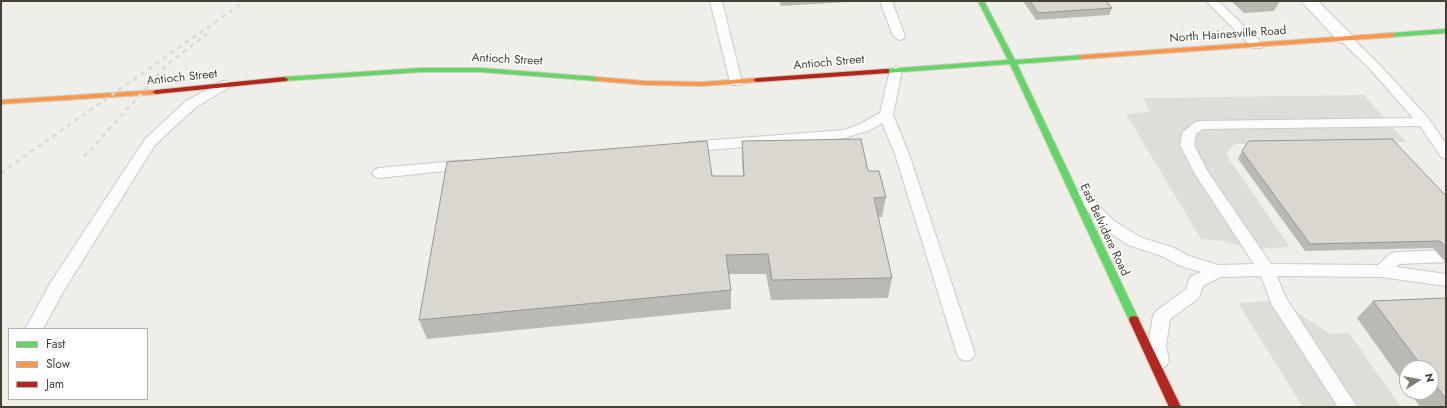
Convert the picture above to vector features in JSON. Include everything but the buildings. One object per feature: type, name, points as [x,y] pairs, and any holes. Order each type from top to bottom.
[{"type":"street","name":"East Belvidere Road","points":[[981,1],[1013,63],[1172,400]]},
{"type":"street","points":[[1309,1],[1345,38]]},
{"type":"street","name":"North Hainesville Road","points":[[1013,63],[1446,31]]},
{"type":"street","name":"Antioch Street","points":[[1,102],[132,95],[347,74],[481,70],[646,83],[703,84],[1013,63]]},
{"type":"lane","points":[[716,1],[736,82]]},
{"type":"lane","points":[[886,1],[899,36]]},
{"type":"lane","points":[[1212,1],[1257,45]]},
{"type":"lane","points":[[1345,38],[1374,66],[1424,122],[1446,154]]},
{"type":"lane","points":[[896,70],[886,115],[902,154],[966,354]]},
{"type":"lane","points":[[35,328],[57,287],[150,142],[191,104],[223,85]]},
{"type":"lane","points":[[675,148],[845,134],[865,127],[886,115]]},
{"type":"lane","points":[[1348,407],[1278,300],[1267,270],[1202,174],[1188,145],[1190,132],[1200,125],[1228,123],[1424,122]]},
{"type":"lane","points":[[379,174],[481,164]]},
{"type":"lane","points":[[1062,167],[1079,194],[1109,225],[1134,241],[1168,252],[1184,260],[1218,270],[1381,271],[1446,280]]},
{"type":"lane","points":[[1381,271],[1396,258],[1446,256]]},
{"type":"lane","points":[[1172,400],[1157,346],[1162,316],[1193,293],[1196,282],[1218,270]]},
{"type":"shaded area","points":[[1364,95],[1406,142],[1235,144],[1228,150],[1227,156],[1290,247],[1253,249],[1222,241],[1201,239],[1126,114],[1149,112],[1144,98]]},
{"type":"shaded area","points":[[1278,300],[1330,334],[1349,333],[1401,407],[1303,407],[1238,303]]},
{"type":"railway","points":[[1,173],[245,1]]},
{"type":"railway","points":[[84,157],[169,63],[207,34]]},
{"type":"traffic: fast","points":[[981,1],[1013,63],[1134,320]]},
{"type":"traffic: fast","points":[[1391,35],[1446,31]]},
{"type":"traffic: fast","points":[[886,71],[1082,57]]},
{"type":"traffic: fast","points":[[284,79],[421,70],[481,70],[598,79]]},
{"type":"traffic: slow","points":[[1082,57],[1391,35]]},
{"type":"traffic: slow","points":[[598,79],[646,83],[703,84],[757,80]]},
{"type":"traffic: slow","points":[[1,102],[156,92]]},
{"type":"traffic: jam","points":[[757,80],[886,71]]},
{"type":"traffic: jam","points":[[156,92],[284,79]]},
{"type":"traffic: jam","points":[[1134,320],[1175,407]]}]
